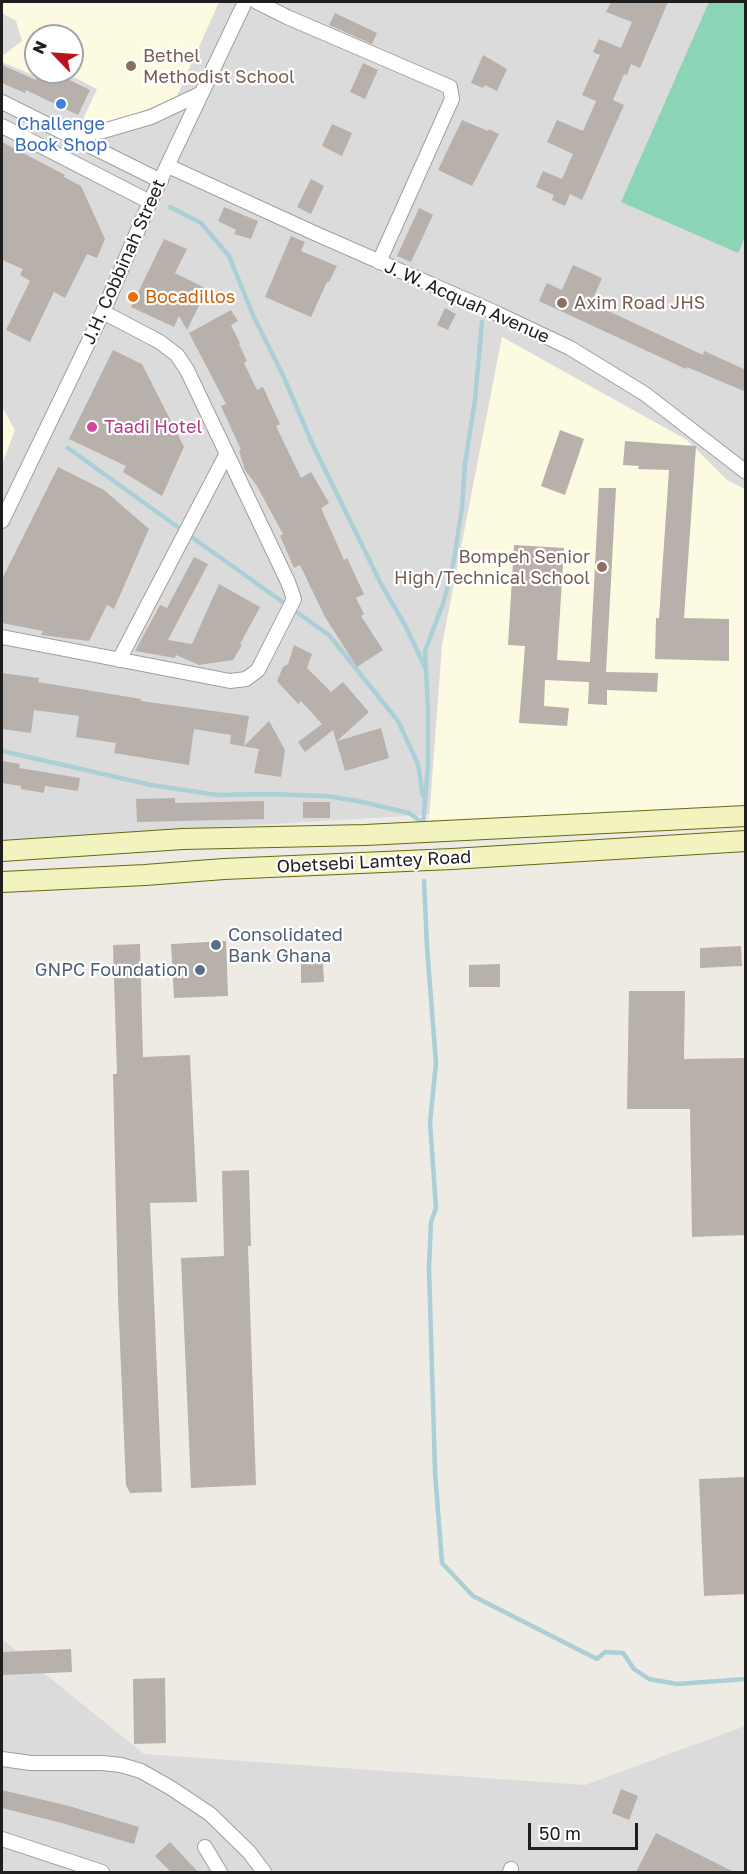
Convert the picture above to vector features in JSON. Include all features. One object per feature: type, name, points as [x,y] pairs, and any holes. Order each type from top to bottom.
[{"type":"main road","name":"Obetsebi Lamtey Road","points":[[2,851],[183,839],[366,834],[746,816]]},
{"type":"main road","name":"Obetsebi Lamtey Road","points":[[2,882],[746,841]]},
{"type":"street","name":"J.H. Cobbinah Street","points":[[2,521],[103,312],[150,202],[245,2]]},
{"type":"street","points":[[257,2],[450,87],[452,99],[379,262]]},
{"type":"street","points":[[71,136],[103,131],[152,117],[202,93]]},
{"type":"street","points":[[2,102],[161,181]]},
{"type":"street","points":[[2,126],[150,202]]},
{"type":"street","name":"J. W. Acquah Avenue","points":[[168,166],[570,348],[645,394],[746,472]]},
{"type":"street","points":[[2,637],[230,681],[246,679],[258,670],[294,599],[187,370],[177,355],[160,342],[103,312]]},
{"type":"street","points":[[119,660],[226,455]]},
{"type":"street","points":[[2,1759],[31,1762],[102,1763],[121,1765],[141,1771],[210,1814],[249,1852],[264,1872]]},
{"type":"street","points":[[2,1839],[102,1872]]},
{"type":"street","points":[[205,1847],[220,1872]]},
{"type":"shaded area","points":[[2,2],[745,2],[745,796],[2,840]]},
{"type":"shaded area","name":"Bethel Methodist School","points":[[2,2],[219,2],[177,96],[110,126],[83,119],[97,89],[84,82],[84,24],[24,24],[24,71],[2,62],[2,56],[22,41],[16,21],[2,13]]},
{"type":"shaded area","name":"Bompeh Senior High/Technical School","points":[[502,337],[687,440],[727,480],[745,489],[745,808],[429,820],[442,645]]},
{"type":"shaded area","points":[[2,407],[15,430],[2,464]]},
{"type":"shaded area","points":[[2,1639],[144,1754],[585,1785],[745,1726],[745,1872],[2,1872]]},
{"type":"green space","points":[[709,2],[745,2],[746,235],[738,253],[621,202]]},
{"type":"building","points":[[611,2],[668,2],[640,68],[631,64],[627,75],[624,74],[613,100],[624,105],[582,200],[570,194],[565,206],[552,200],[554,195],[536,187],[543,171],[562,179],[573,154],[547,142],[557,120],[583,131],[596,101],[582,95],[600,55],[593,52],[599,39],[621,48],[632,22],[606,12]]},
{"type":"building","points":[[335,13],[377,33],[372,44],[329,25]]},
{"type":"building","points":[[483,55],[507,69],[497,91],[485,85],[483,88],[471,83]]},
{"type":"building","points":[[363,63],[378,70],[365,99],[350,92]]},
{"type":"building","points":[[2,65],[24,75],[24,84],[78,84],[90,90],[78,115],[26,90],[25,93],[2,83]]},
{"type":"building","points":[[462,120],[499,134],[472,186],[438,170]]},
{"type":"building","points":[[332,124],[352,133],[342,156],[322,146]]},
{"type":"building","points":[[2,142],[65,175],[64,177],[81,186],[105,239],[97,258],[87,254],[65,298],[54,292],[30,342],[6,330],[30,281],[20,275],[23,269],[2,260]]},
{"type":"building","points":[[311,179],[324,186],[311,214],[297,207]]},
{"type":"building","points":[[224,207],[258,221],[251,239],[234,234],[236,230],[218,221]]},
{"type":"building","points":[[419,208],[433,215],[411,262],[397,256]]},
{"type":"building","points":[[291,236],[305,242],[301,251],[337,266],[311,317],[265,297]]},
{"type":"building","points":[[164,239],[187,249],[175,273],[207,289],[187,330],[179,316],[174,327],[131,307]]},
{"type":"building","points":[[573,265],[602,278],[591,303],[703,355],[704,351],[746,370],[746,392],[687,367],[686,369],[539,301],[547,283],[562,290]]},
{"type":"building","points":[[445,308],[456,314],[448,330],[437,325]]},
{"type":"building","points":[[231,310],[238,321],[231,325],[247,361],[244,363],[257,390],[263,387],[280,424],[276,426],[301,478],[311,472],[329,503],[321,508],[344,560],[347,558],[364,594],[356,598],[364,614],[361,616],[383,650],[357,667],[325,617],[300,565],[294,568],[280,536],[283,534],[257,486],[245,470],[239,451],[241,450],[221,406],[226,404],[189,333]]},
{"type":"building","points":[[113,350],[142,364],[184,447],[162,496],[123,472],[126,466],[69,439]]},
{"type":"building","points":[[560,430],[584,439],[565,495],[541,486]]},
{"type":"building","points":[[625,441],[696,446],[684,618],[729,619],[729,661],[655,659],[656,618],[659,618],[669,470],[638,469],[639,466],[623,465]]},
{"type":"building","points":[[58,467],[104,490],[149,529],[114,609],[107,605],[89,641],[41,635],[43,631],[2,623],[2,579]]},
{"type":"building","points":[[599,488],[616,488],[606,672],[658,673],[657,692],[607,690],[607,705],[588,704],[589,682],[545,680],[544,706],[569,708],[567,726],[519,723],[525,646],[508,645],[514,545],[564,548],[557,660],[590,662]]},
{"type":"building","points":[[194,557],[208,564],[168,640],[192,644],[219,584],[260,607],[233,660],[199,665],[176,655],[175,658],[135,651],[160,605],[167,608]]},
{"type":"building","points":[[294,645],[312,654],[307,668],[331,692],[343,682],[369,712],[337,741],[381,728],[389,758],[345,771],[333,730],[305,752],[298,742],[322,724],[301,701],[298,704],[277,681],[283,667],[288,664]]},
{"type":"building","points":[[2,673],[39,678],[38,682],[141,699],[141,701],[249,716],[244,746],[269,721],[285,750],[281,777],[254,773],[259,749],[230,744],[231,735],[194,729],[189,765],[114,753],[116,743],[76,737],[79,716],[34,710],[31,733],[2,729]]},
{"type":"building","points":[[2,761],[20,764],[19,768],[80,778],[78,791],[45,786],[44,793],[2,783]]},
{"type":"building","points":[[175,798],[175,803],[264,801],[264,819],[137,822],[136,799]]},
{"type":"building","points":[[303,802],[330,802],[330,818],[303,818]]},
{"type":"building","name":"GNPC Foundation","points":[[226,941],[228,996],[174,998],[171,944]]},
{"type":"building","points":[[140,944],[143,1057],[190,1055],[197,1202],[150,1203],[162,1492],[130,1493],[126,1485],[118,1297],[113,1074],[117,1074],[113,945]]},
{"type":"building","points":[[741,946],[742,966],[700,968],[700,948]]},
{"type":"building","points":[[323,963],[324,982],[301,983],[301,964]]},
{"type":"building","points":[[500,964],[500,987],[469,987],[469,965]]},
{"type":"building","points":[[629,991],[685,991],[684,1059],[746,1058],[746,1235],[692,1237],[690,1109],[627,1109]]},
{"type":"building","points":[[249,1170],[251,1246],[248,1246],[256,1485],[191,1488],[181,1258],[224,1256],[222,1171]]},
{"type":"building","points":[[746,1477],[746,1594],[704,1596],[699,1479]]},
{"type":"building","points":[[71,1649],[72,1672],[2,1675],[2,1652]]},
{"type":"building","points":[[165,1678],[166,1743],[134,1744],[133,1679]]},
{"type":"building","points":[[621,1789],[638,1796],[629,1820],[612,1813]]},
{"type":"building","points":[[2,1790],[69,1806],[139,1827],[134,1844],[2,1808]]},
{"type":"building","points":[[656,1833],[734,1872],[636,1872]]},
{"type":"building","points":[[170,1842],[198,1872],[171,1872],[155,1856]]},
{"type":"waterway","points":[[170,207],[201,223],[229,256],[253,315],[282,373],[312,443],[381,584],[405,625],[425,667]]},
{"type":"waterway","points":[[423,823],[428,767],[425,651],[444,601],[454,560],[475,400],[482,322]]},
{"type":"waterway","points":[[68,448],[182,530]]},
{"type":"waterway","points":[[193,538],[284,603]]},
{"type":"waterway","points":[[298,613],[329,635],[398,721],[418,764],[423,796]]},
{"type":"waterway","points":[[2,751],[151,785],[217,795],[326,796],[358,801],[409,813],[423,823]]},
{"type":"waterway","points":[[424,881],[436,1063],[430,1122],[436,1208],[431,1222],[429,1267],[435,1472],[442,1563],[473,1596],[597,1659],[605,1652],[623,1653],[634,1669],[649,1679],[677,1684],[746,1679]]},
{"type":"place","name":"Bethel Methodist School","points":[[131,66]]},
{"type":"place","name":"Challenge Book Shop","points":[[61,104]]},
{"type":"place","name":"Bocadillos","points":[[133,297]]},
{"type":"place","name":"Axim Road JHS","points":[[562,303]]},
{"type":"place","name":"Taadi Hotel","points":[[92,427]]},
{"type":"place","name":"Bompeh Senior High/Technical School","points":[[602,567]]},
{"type":"place","name":"Consolidated Bank Ghana","points":[[216,945]]},
{"type":"place","name":"GNPC Foundation","points":[[200,970]]}]
